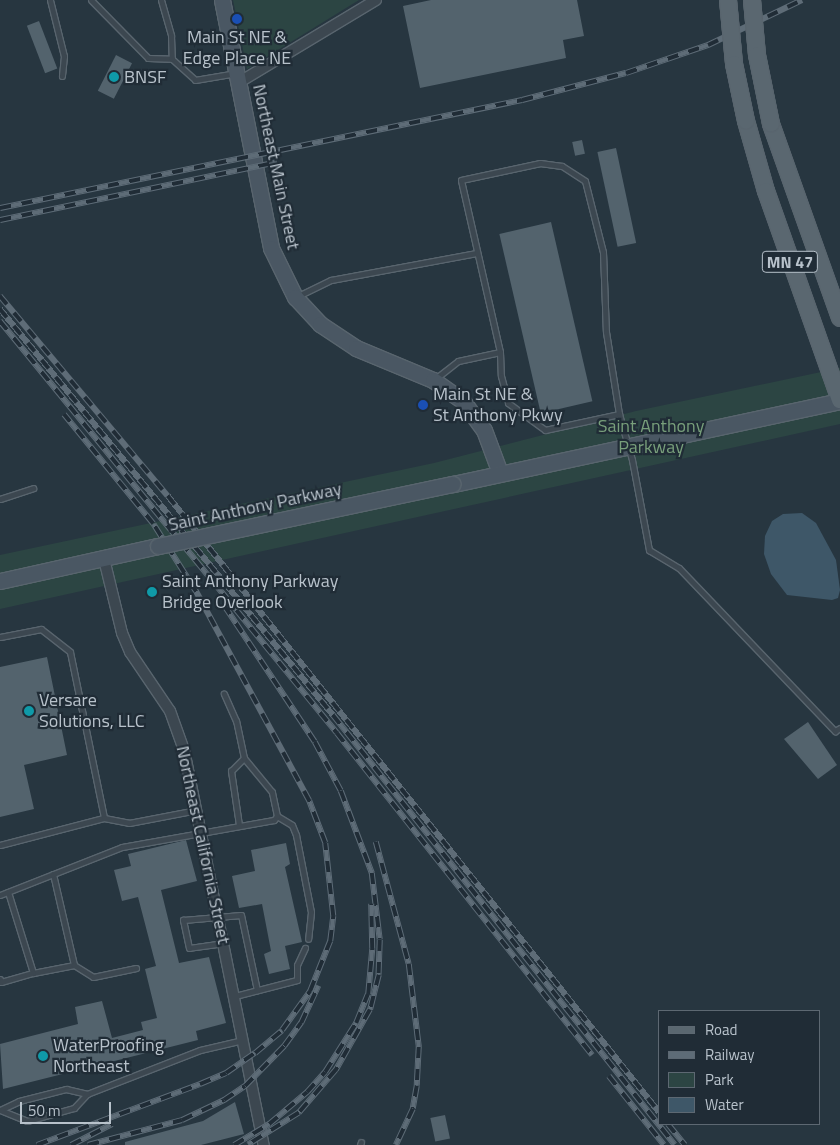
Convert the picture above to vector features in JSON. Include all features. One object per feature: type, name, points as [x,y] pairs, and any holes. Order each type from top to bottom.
[{"type":"main road","name":"MN 47","points":[[728,0],[734,64],[746,121],[766,191],[840,401]]},
{"type":"main road","name":"MN 47","points":[[752,0],[757,55],[771,124],[840,318]]},
{"type":"street","name":"Northeast Main Street","points":[[222,0],[271,248],[295,297],[320,324],[356,348],[433,380],[462,400],[484,430],[500,474]]},
{"type":"street","points":[[237,78],[376,0]]},
{"type":"street","name":"Saint Anthony Parkway","points":[[0,581],[840,401]]},
{"type":"street","name":"Northeast California Street","points":[[104,559],[114,612],[127,646],[170,711],[178,730],[202,831],[264,1145]]},
{"type":"lane","points":[[50,0],[64,56],[62,76]]},
{"type":"lane","points":[[91,0],[148,58],[172,59]]},
{"type":"lane","points":[[161,0],[172,59],[194,80],[237,78]]},
{"type":"lane","points":[[619,414],[545,430],[508,403],[501,376],[500,352],[461,180],[540,163],[562,166],[585,181],[603,252],[606,332],[619,414],[649,550],[679,568],[835,732],[840,728]]},
{"type":"lane","points":[[295,297],[331,280],[477,253]]},
{"type":"lane","points":[[433,380],[458,361],[500,352]]},
{"type":"lane","points":[[0,499],[33,488]]},
{"type":"lane","points":[[0,637],[40,629],[70,652],[104,818]]},
{"type":"lane","points":[[224,694],[236,721],[244,758],[272,792],[277,816],[292,825],[296,835],[311,912],[308,939]]},
{"type":"lane","points":[[238,825],[231,771],[244,758]]},
{"type":"lane","points":[[0,845],[104,818],[129,823],[197,810]]},
{"type":"lane","points":[[0,895],[122,847],[202,831],[274,820],[277,816]]},
{"type":"lane","points":[[53,874],[74,965]]},
{"type":"lane","points":[[8,892],[33,973]]},
{"type":"lane","points":[[224,944],[189,948],[183,920],[241,915],[257,990]]},
{"type":"lane","points":[[235,996],[296,980],[297,965],[305,948]]},
{"type":"lane","points":[[0,979],[1,982],[33,973],[74,965],[93,977],[136,968]]},
{"type":"lane","points":[[0,1110],[27,1121],[74,1108],[87,1094],[200,1050],[243,1040]]},
{"type":"lane","points":[[0,1110],[19,1101],[66,1089],[87,1094]]},
{"type":"green space","points":[[233,0],[359,0],[247,69]]},
{"type":"green space","name":"Saint Anthony Parkway","points":[[840,368],[840,424],[0,609],[0,555],[434,463],[636,411]]},
{"type":"water","points":[[802,513],[816,523],[836,560],[840,590],[838,598],[832,600],[787,595],[771,574],[764,554],[765,536],[772,521],[783,514]]},
{"type":"building","points":[[431,0],[577,0],[584,36],[563,40],[566,58],[420,88],[403,6]]},
{"type":"building","points":[[39,21],[57,69],[45,73],[27,26]]},
{"type":"building","name":"BNSF","points":[[116,55],[132,63],[114,99],[98,91]]},
{"type":"building","points":[[582,140],[585,154],[575,156],[572,142]]},
{"type":"building","points":[[616,148],[636,243],[618,247],[597,152]]},
{"type":"building","points":[[551,222],[592,401],[541,413],[499,234]]},
{"type":"building","name":"Versare Solutions, LLC","points":[[47,657],[67,755],[24,765],[34,809],[0,817],[0,667]]},
{"type":"building","points":[[808,722],[837,765],[818,779],[784,739]]},
{"type":"building","points":[[186,840],[197,881],[161,890],[179,963],[209,957],[226,1023],[196,1031],[198,1040],[3,1089],[0,1044],[78,1024],[75,1007],[102,1001],[112,1038],[143,1030],[141,1022],[157,1018],[145,969],[156,966],[138,897],[122,901],[114,870],[131,866],[128,854]]},
{"type":"building","points":[[286,843],[290,864],[285,867],[302,942],[285,946],[290,969],[269,974],[264,954],[271,951],[262,904],[239,908],[232,876],[255,871],[251,850]]},
{"type":"building","points":[[235,1102],[244,1134],[201,1145],[125,1145],[125,1142],[203,1121]]},
{"type":"building","points":[[445,1115],[450,1138],[435,1142],[430,1118]]},
{"type":"railway","points":[[0,208],[522,100],[626,73],[708,45],[802,0]]},
{"type":"railway","points":[[0,220],[277,162]]},
{"type":"railway","points":[[0,296],[168,496],[658,1111]]},
{"type":"railway","points":[[0,309],[333,715],[658,1124]]},
{"type":"railway","points":[[0,321],[337,733],[592,1055]]},
{"type":"railway","points":[[37,1145],[200,1084],[226,1073],[255,1053],[282,1030],[310,991],[330,941],[333,916],[325,843],[309,801],[196,592],[153,524],[64,415]]},
{"type":"railway","points":[[224,605],[315,742],[341,791],[372,873],[380,940],[379,975],[370,1010],[336,1070],[299,1113],[248,1145]]},
{"type":"railway","points":[[376,842],[409,964],[419,1047],[417,1086],[413,1109],[396,1145]]},
{"type":"railway","points":[[234,1145],[269,1124],[307,1092],[325,1072],[356,1023],[368,994],[372,949],[371,904]]},
{"type":"railway","points":[[88,1145],[182,1120],[224,1100],[245,1086],[284,1046],[301,1023],[318,986]]},
{"type":"railway","points":[[609,1076],[664,1145]]},
{"type":"railway","points":[[71,1145],[112,1124]]},
{"type":"railway","points":[[659,1125],[675,1145]]},
{"type":"railway","points":[[669,1125],[685,1145]]},
{"type":"place","name":"Main St NE & Edge Place NE","points":[[237,19]]},
{"type":"place","name":"BNSF","points":[[114,77]]},
{"type":"place","name":"Main St NE & St Anthony Pkwy","points":[[423,405]]},
{"type":"place","name":"Saint Anthony Parkway Bridge Overlook","points":[[152,592]]},
{"type":"place","name":"Versare Solutions, LLC","points":[[29,711]]},
{"type":"place","name":"WaterProofing Northeast","points":[[43,1056]]}]
